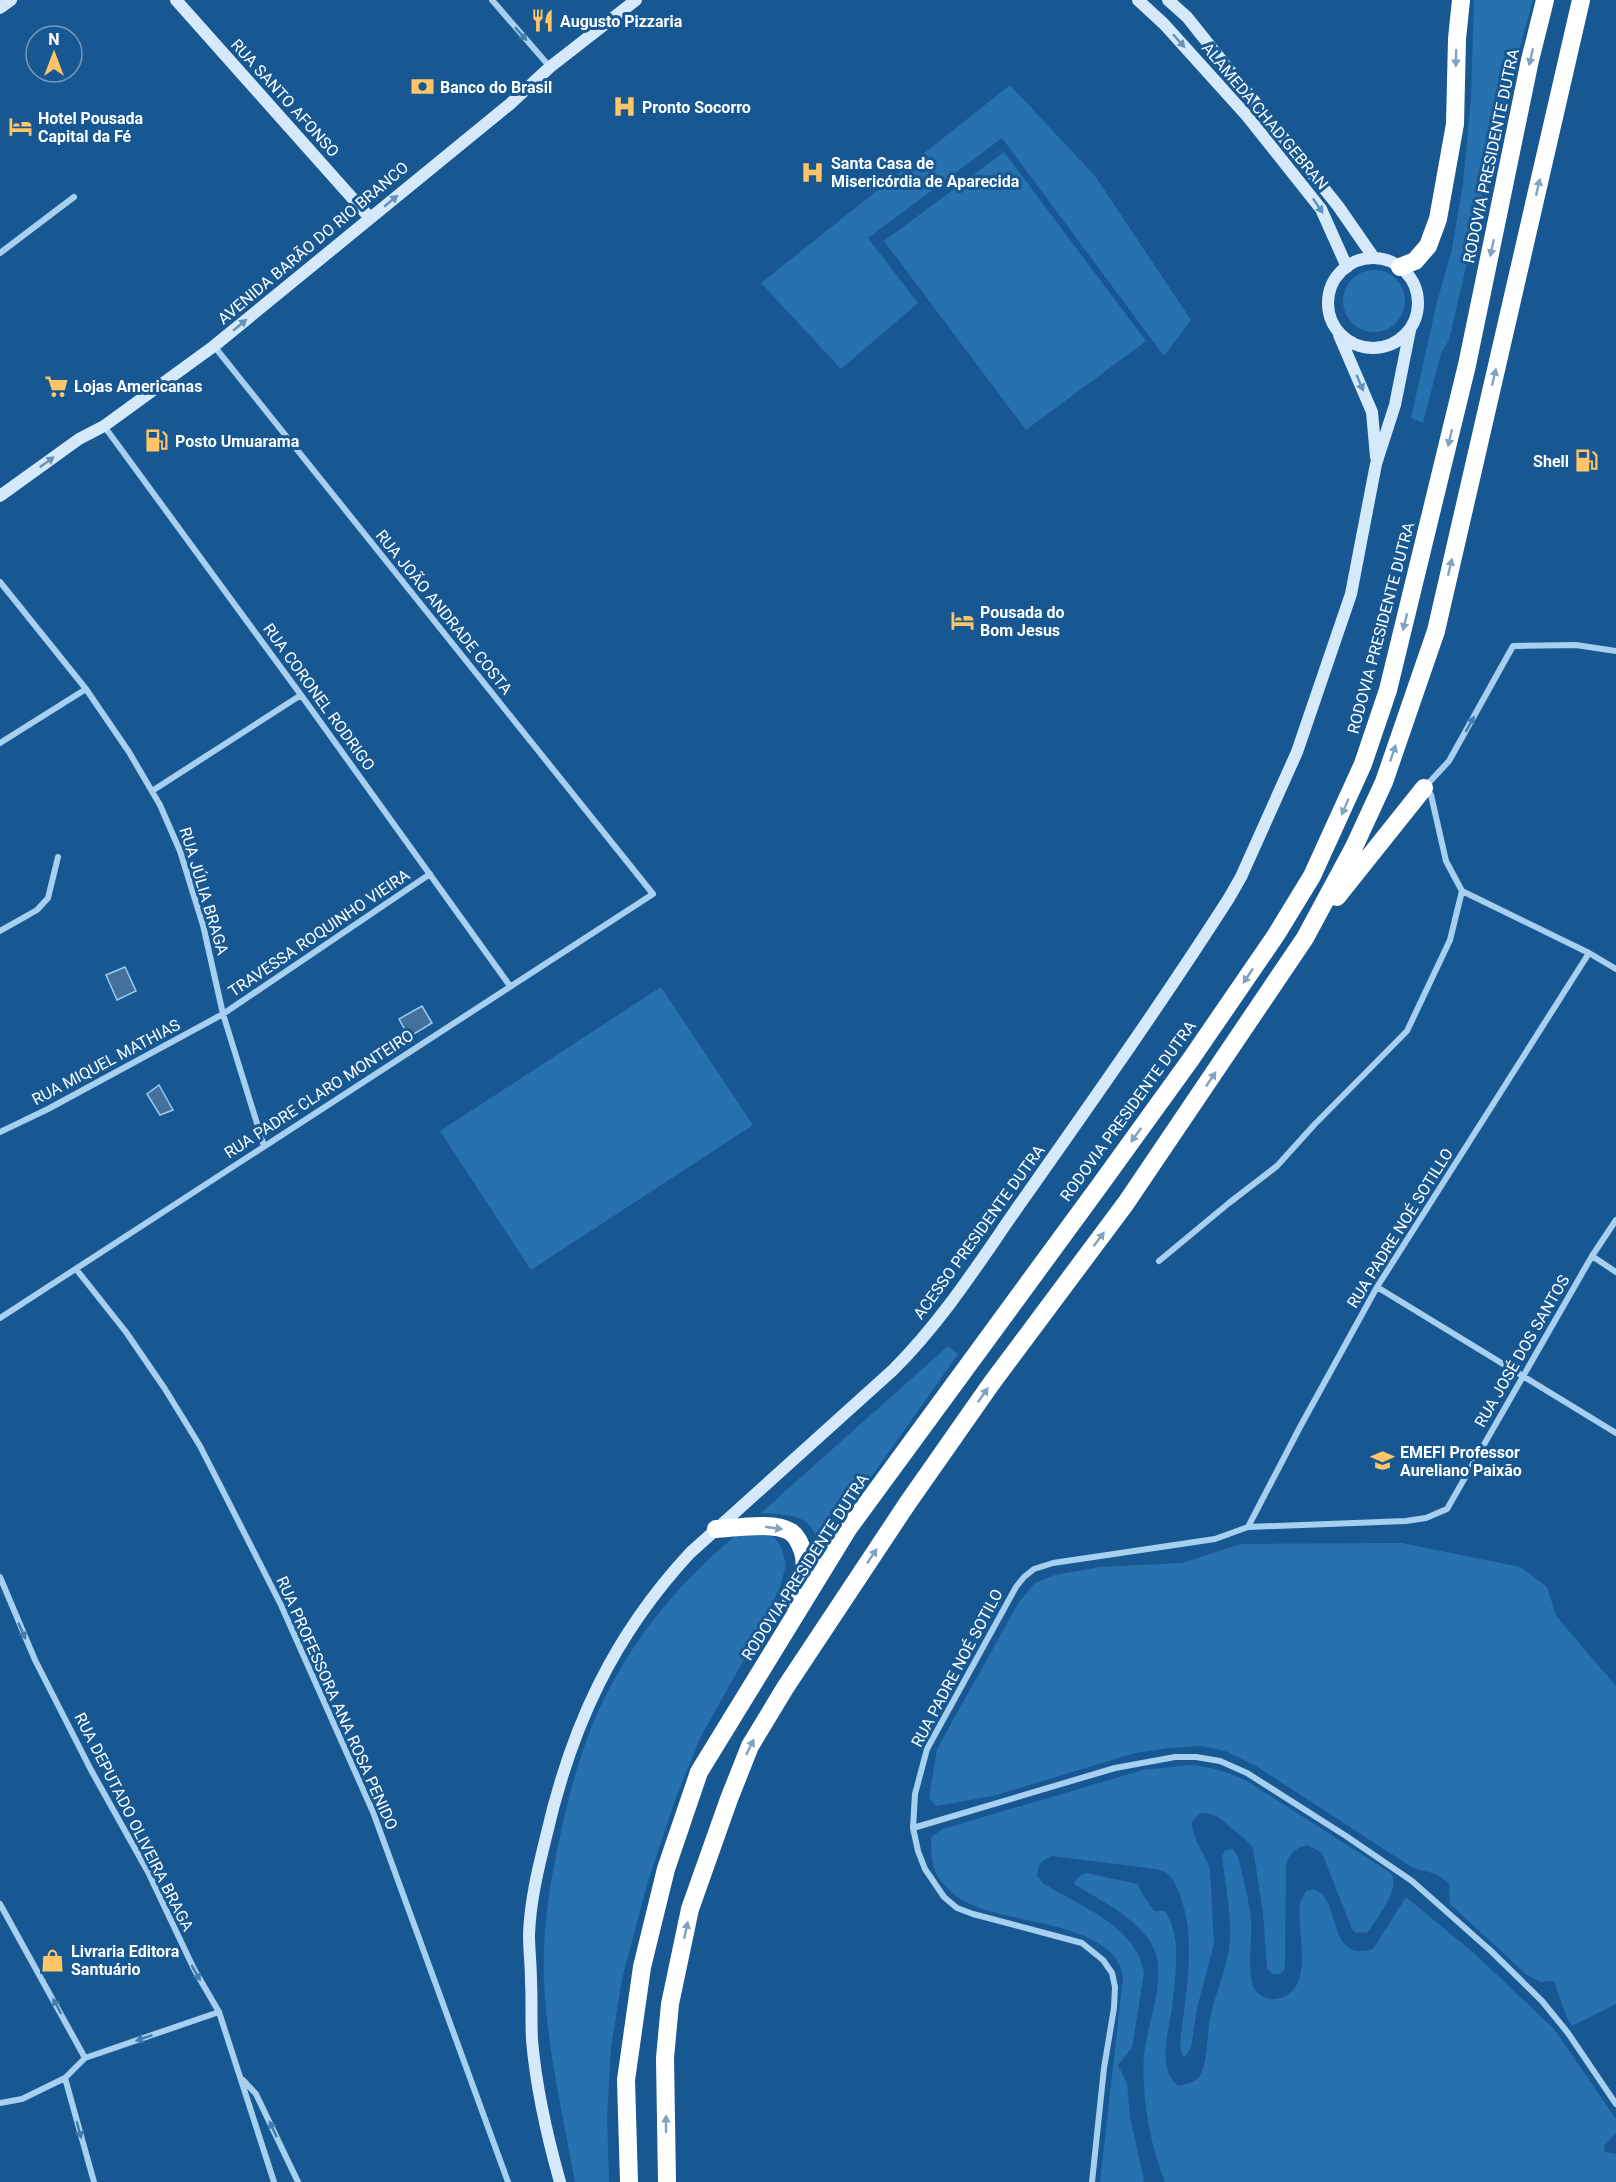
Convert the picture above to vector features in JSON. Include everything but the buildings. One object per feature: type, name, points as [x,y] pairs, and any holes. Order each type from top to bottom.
[{"type":"highway","points":[[1400,267],[1415,261],[1428,246],[1438,219],[1455,124],[1457,39],[1461,0]]},
{"type":"highway","name":"RODOVIA PRESIDENTE DUTRA","points":[[628,2182],[626,2080],[642,1967],[666,1869],[699,1772],[848,1529],[1121,1156],[1276,935],[1312,876],[1364,764],[1388,690],[1467,365],[1530,60],[1545,0]]},
{"type":"highway","points":[[1305,938],[1354,847],[1384,782],[1436,631],[1581,0]]},
{"type":"highway","points":[[667,2182],[665,2058],[670,2004],[690,1909],[750,1746],[785,1688],[907,1504],[991,1384],[1126,1203],[1305,938],[1424,788]]},
{"type":"highway","points":[[716,1529],[762,1527],[789,1531],[796,1537],[804,1557],[800,1588],[768,1636],[740,1704]]},
{"type":"street","points":[[0,8],[11,0]]},
{"type":"street","name":"RUA SANTO AFONSO","points":[[176,0],[370,218]]},
{"type":"street","points":[[492,0],[550,67]]},
{"type":"street","name":"AVENIDA BARÃO DO RIO BRANCO","points":[[0,496],[79,439],[104,426],[214,346],[510,104],[550,67],[636,0]]},
{"type":"street","name":"ALAMEDA CHAD GEBRAN","points":[[1168,0],[1187,17],[1338,206],[1374,258]]},
{"type":"street","name":"ALAMEDA CHAD GEBRAN","points":[[1144,2],[1263,135],[1321,209],[1347,267]]},
{"type":"street","points":[[1263,135],[1274,126]]},
{"type":"street","points":[[0,253],[74,197]]},
{"type":"street","points":[[1374,258],[1400,267],[1410,277],[1419,303],[1416,318],[1410,330],[1395,405],[1376,464],[1372,412],[1330,317],[1328,303],[1330,289],[1347,267],[1359,260],[1374,258]]},
{"type":"street","points":[[1336,330],[1346,340],[1359,346],[1373,348],[1387,346],[1400,340],[1410,330]]},
{"type":"street","name":"RUA JOÃO ANDRADE COSTA","points":[[214,346],[653,894]]},
{"type":"street","name":"RUA CORONEL RODRIGO","points":[[104,426],[510,986]]},
{"type":"street","name":"ACESSO PRESIDENTE DUTRA","points":[[556,2167],[539,2093],[532,2039],[529,1935],[534,1891],[554,1802],[573,1742],[594,1692],[617,1651],[665,1580],[690,1553],[916,1347],[955,1300],[1119,1064],[1229,898],[1241,877],[1297,752],[1340,628],[1351,594],[1376,464]]},
{"type":"street","name":"RUA JÚLIA BRAGA","points":[[0,582],[86,690],[160,805],[180,851],[204,925],[223,1014],[264,1146]]},
{"type":"street","points":[[1616,651],[1576,645],[1513,646],[1449,761],[1424,788],[1431,795],[1446,861],[1462,891],[1589,953],[1616,969]]},
{"type":"street","points":[[0,743],[86,690]]},
{"type":"street","points":[[152,791],[301,695]]},
{"type":"street","points":[[0,931],[37,910],[48,898],[58,857]]},
{"type":"street","name":"TRAVESSA ROQUINHO VIEIRA","points":[[223,1014],[430,874]]},
{"type":"street","points":[[1159,1261],[1277,1166],[1407,1031],[1450,939],[1462,891]]},
{"type":"street","name":"RUA PADRE CLARO MONTEIRO","points":[[0,1318],[653,894]]},
{"type":"street","name":"RUA PADRE NOÉ SOTILLO","points":[[1248,1527],[1299,1427],[1377,1287],[1589,953]]},
{"type":"street","name":"RUA MIQUEL MATHIAS","points":[[0,1132],[48,1109],[223,1014]]},
{"type":"street","name":"RUA JOSÉ DOS SANTOS","points":[[1248,1527],[1406,1521],[1426,1518],[1447,1509],[1592,1256],[1616,1220]]},
{"type":"street","points":[[1592,1256],[1616,1272]]},
{"type":"street","name":"RUA PROFESSORA ANA ROSA PENIDO","points":[[76,1269],[126,1332],[194,1437],[281,1605],[373,1812],[508,2182]]},
{"type":"street","points":[[1377,1287],[1616,1433]]},
{"type":"street","name":"RUA PADRE NOÉ SOTILO","points":[[1092,2182],[1104,2068],[1114,2008],[1115,1987],[1112,1973],[1103,1959],[1082,1943],[973,1914],[957,1908],[944,1898],[925,1869],[918,1851],[913,1828],[915,1794],[927,1749],[1016,1587],[1024,1577],[1034,1569],[1053,1563],[1215,1539],[1248,1527]]},
{"type":"street","name":"RUA DEPUTADO OLIVEIRA BRAGA","points":[[0,1577],[20,1628],[45,1679],[91,1770],[148,1872],[194,1969],[219,2012],[274,2182]]},
{"type":"street","points":[[913,1828],[1115,1768],[1146,1761],[1197,1756],[1220,1761],[1247,1773],[1412,1881],[1542,2001],[1568,2032],[1616,2104]]},
{"type":"street","points":[[0,1904],[85,2058]]},
{"type":"street","points":[[0,1920],[8,1916]]},
{"type":"street","points":[[0,2103],[22,2099],[65,2078],[85,2058],[219,2012]]},
{"type":"street","points":[[65,2078],[93,2182]]},
{"type":"street","points":[[242,2080],[256,2094],[298,2182]]},
{"type":"street","points":[[556,2167],[556,2182]]},
{"type":"street","points":[[556,2167],[560,2182]]},
{"type":"shaded area","points":[[1474,0],[1533,0],[1502,112],[1449,340],[1441,353],[1423,423],[1411,418],[1437,302],[1452,249],[1463,184],[1471,98]]},
{"type":"shaded area","points":[[1010,85],[1095,176],[1191,320],[1164,356],[1002,138],[868,238],[918,303],[841,369],[761,283]]},
{"type":"shaded area","points":[[1004,152],[1146,341],[1026,430],[884,241]]},
{"type":"shaded area","points":[[1374,270],[1386,272],[1396,279],[1403,289],[1405,301],[1403,313],[1396,323],[1386,330],[1374,332],[1362,330],[1352,323],[1345,313],[1343,301],[1345,289],[1352,279],[1362,272]]},
{"type":"shaded area","points":[[125,967],[136,991],[117,1000],[106,975]]},
{"type":"shaded area","points":[[661,987],[753,1125],[531,1270],[440,1131]]},
{"type":"shaded area","points":[[422,1006],[432,1023],[409,1037],[399,1019]]},
{"type":"shaded area","points":[[159,1085],[173,1110],[160,1115],[147,1094]]},
{"type":"shaded area","points":[[948,1346],[958,1354],[818,1552],[812,1528],[808,1523],[796,1517],[761,1513]]},
{"type":"shaded area","points":[[738,1534],[762,1534],[774,1537],[781,1547],[786,1565],[780,1587],[754,1642],[701,1736],[675,1800],[648,1881],[622,1979],[611,2048],[607,2118],[609,2182],[575,2182],[552,2056],[544,1980],[550,1887],[570,1792],[594,1721],[625,1661],[665,1605],[712,1556]]},
{"type":"shaded area","points":[[1402,1543],[1520,1567],[1547,1587],[1556,1616],[1616,1686],[1616,2004],[1572,2026],[1554,1981],[1541,1982],[1527,1975],[1450,1904],[1449,1883],[1436,1874],[1413,1868],[1256,1766],[1225,1751],[1202,1746],[1135,1753],[993,1796],[936,1806],[929,1798],[937,1749],[1019,1602],[1035,1583],[1055,1575],[1100,1567],[1182,1563],[1241,1544]]},
{"type":"shaded area","points":[[1191,1765],[1220,1770],[1247,1781],[1391,1873],[1393,1887],[1387,1903],[1368,1932],[1356,1933],[1352,1929],[1322,1853],[1308,1845],[1297,1849],[1286,1864],[1284,1971],[1273,1974],[1267,1968],[1263,1913],[1253,1848],[1218,1817],[1207,1813],[1199,1814],[1192,1822],[1196,1840],[1210,1869],[1214,1944],[1197,2008],[1191,2048],[1185,2057],[1182,2055],[1180,2044],[1187,1987],[1188,1929],[1185,1910],[1171,1877],[1155,1869],[1052,1856],[1039,1865],[1037,1876],[1044,1884],[1090,1909],[1119,1930],[1139,1957],[1144,1973],[1132,2048],[1118,2065],[1127,2083],[1130,2117],[1144,2180],[1143,2182],[1100,2182],[1123,1978],[1116,1959],[1102,1945],[1081,1935],[1058,1927],[984,1910],[966,1902],[943,1884],[935,1871],[931,1837],[943,1829],[1143,1770]]},
{"type":"shaded area","points":[[1233,1849],[1238,1857],[1249,1904],[1251,1974],[1254,1988],[1260,1995],[1273,1999],[1287,1995],[1296,1987],[1302,1961],[1300,1904],[1306,1891],[1314,1889],[1322,1894],[1343,1942],[1359,1951],[1373,1949],[1406,1897],[1476,1955],[1554,2029],[1616,2119],[1616,2133],[1604,2146],[1605,2152],[1616,2154],[1616,2182],[1165,2182],[1151,2136],[1145,2103],[1143,2071],[1146,2042],[1158,1983],[1156,1955],[1151,1943],[1136,1925],[1074,1884],[1078,1877],[1086,1873],[1138,1884],[1154,1911],[1165,1911],[1176,1942],[1166,2060],[1171,2079],[1178,2086],[1197,2079],[1204,2065],[1212,2008],[1227,1959],[1230,1938],[1229,1907],[1222,1856],[1225,1850]]},
{"type":"place","name":"Augusto Pizzaria","points":[[542,21]]},
{"type":"place","name":"Banco do Brasil","points":[[422,87]]},
{"type":"place","name":"Pronto Socorro","points":[[624,107]]},
{"type":"place","name":"Hotel Pousada Capital da Fé","points":[[20,127]]},
{"type":"place","name":"Santa Casa de Misericórdia de Aparecida","points":[[813,172]]},
{"type":"place","name":"Lojas Americanas","points":[[56,386]]},
{"type":"place","name":"Posto Umuarama","points":[[157,441]]},
{"type":"place","name":"Shell","points":[[1587,461]]},
{"type":"place","name":"Pousada do Bom Jesus","points":[[962,621]]},
{"type":"place","name":"EMEFI Professor Aureliano Paixão","points":[[1382,1461]]},
{"type":"place","name":"Livraria Editora Santuário","points":[[53,1960]]}]
